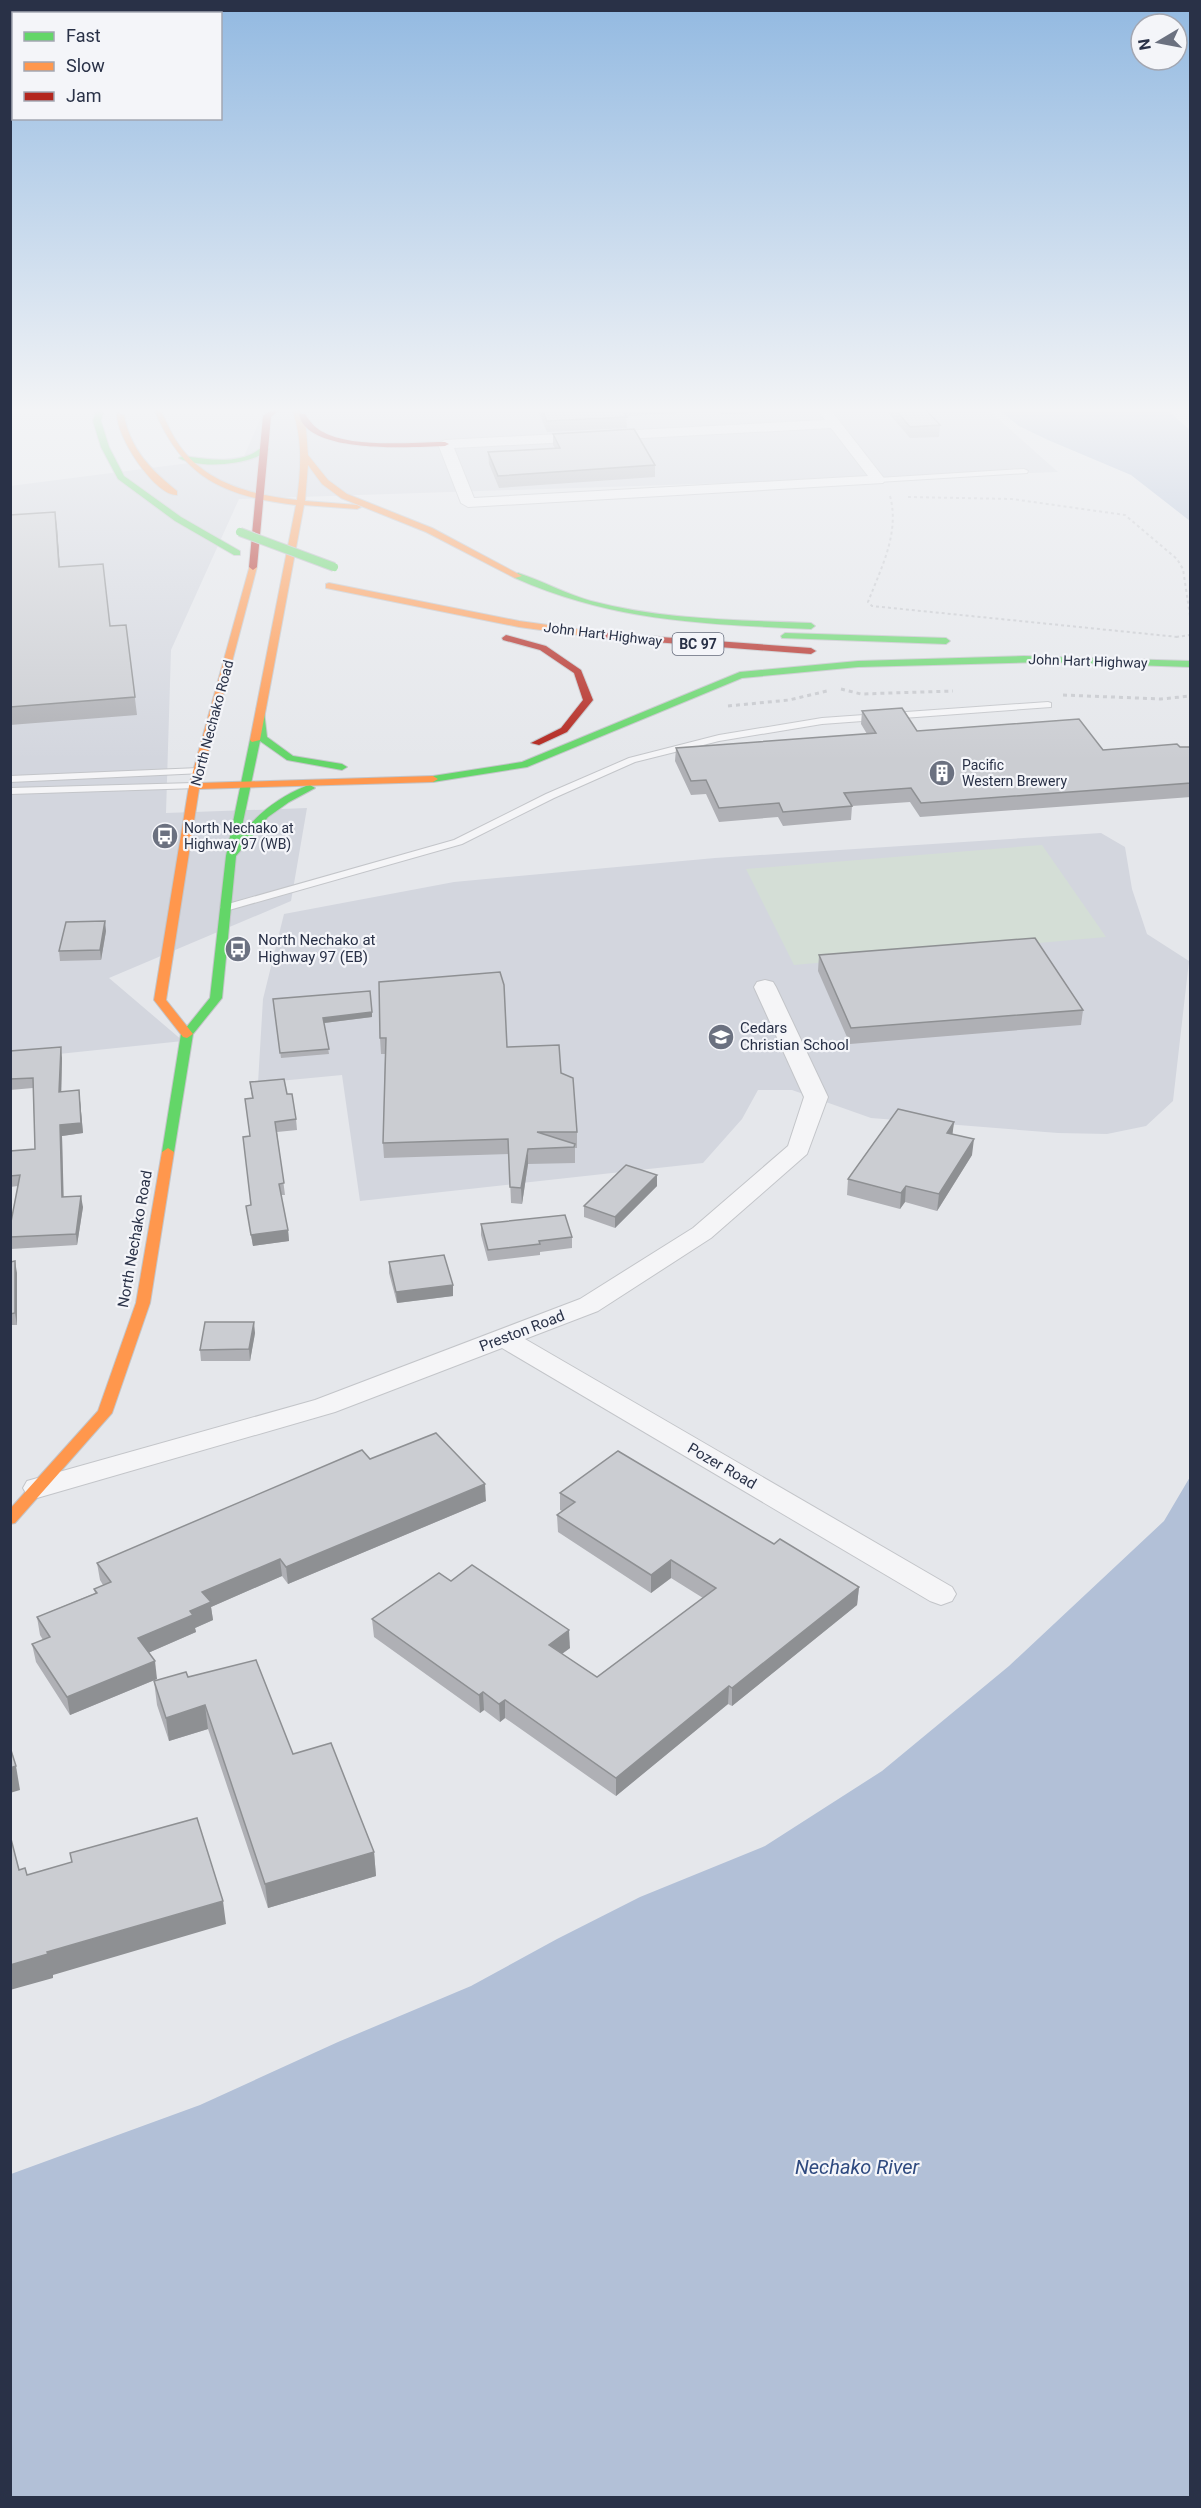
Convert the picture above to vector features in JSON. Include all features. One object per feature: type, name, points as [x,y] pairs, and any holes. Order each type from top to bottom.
[{"type":"main road","points":[[190,526],[237,553],[298,575]]},
{"type":"main road","name":"North Nechako Road","points":[[187,1034],[160,1000],[194,786],[204,771],[252,577],[257,526]]},
{"type":"main road","name":"North Nechako Road","points":[[10,1519],[105,1413],[143,1303],[187,1034],[216,998],[231,856],[247,785],[244,770],[259,711],[295,526]]},
{"type":"main road","points":[[420,526],[533,584],[602,608],[670,617],[859,629],[929,640]]},
{"type":"main road","points":[[236,530],[339,568]]},
{"type":"main road","name":"John Hart Highway","points":[[324,584],[355,593],[519,624],[618,638],[829,652],[1191,664]]},
{"type":"main road","name":"John Hart Highway","points":[[392,584],[432,596],[528,614],[622,626],[749,635],[962,641]]},
{"type":"main road","points":[[355,593],[397,609],[475,630]]},
{"type":"main road","points":[[244,770],[434,766],[517,752],[564,730],[588,700],[578,672],[543,648],[498,636]]},
{"type":"main road","points":[[194,786],[436,779],[524,765],[740,675],[858,664],[1046,660]]},
{"type":"main road","points":[[259,711],[262,738],[290,758],[343,768]]},
{"type":"main road","points":[[231,856],[261,815],[289,795],[334,781]]},
{"type":"street","name":"Preston Road","points":[[37,1488],[325,1406],[504,1338],[589,1305],[702,1233],[799,1149],[816,1097],[765,987]]},
{"type":"street","name":"Pozer Road","points":[[504,1338],[941,1594]]},
{"type":"lane","points":[[225,908],[458,842],[550,796],[632,760],[719,738],[822,721],[1048,705]]},
{"type":"lane","points":[[10,779],[204,771]]},
{"type":"lane","points":[[10,791],[194,786]]},
{"type":"path","points":[[894,526],[868,602],[872,606],[1166,636],[1191,635]]},
{"type":"path","points":[[1138,526],[1177,559],[1183,568],[1191,616]]},
{"type":"shaded area","points":[[10,526],[227,526],[171,650],[166,813],[307,808],[291,901],[109,978],[183,1041],[11,1059]]},
{"type":"shaded area","name":"Cedars Christian School","points":[[1101,833],[1125,847],[1132,889],[1147,934],[1189,961],[1173,1101],[1146,1126],[1107,1134],[1058,1133],[871,1118],[792,1090],[758,1090],[742,1119],[703,1163],[360,1201],[342,1075],[258,1083],[263,999],[284,914],[454,882],[715,858]]},
{"type":"shaded area","points":[[1042,845],[1106,937],[794,965],[746,869]]},
{"type":"water","name":"Nechako River","points":[[1190,1477],[1190,2497],[11,2497],[11,2174],[200,2105],[338,2042],[471,1986],[640,1897],[765,1846],[882,1771],[1009,1666],[1164,1521]]},
{"type":"building","points":[[10,526],[56,526],[59,567],[103,564],[110,626],[126,625],[135,697],[10,707]]},
{"type":"building","name":"Pacific Western Brewery","points":[[902,708],[917,731],[1079,719],[1103,750],[1177,744],[1180,747],[1191,747],[1191,783],[921,803],[911,788],[844,793],[852,806],[783,812],[779,803],[719,808],[706,780],[691,781],[676,748],[876,733],[862,711]]},
{"type":"building","points":[[105,921],[100,950],[59,951],[66,922]]},
{"type":"building","points":[[1035,938],[1083,1010],[851,1028],[819,955]]},
{"type":"building","points":[[500,972],[504,985],[507,1047],[559,1045],[561,1073],[573,1078],[577,1132],[537,1132],[575,1144],[574,1147],[528,1149],[521,1188],[510,1187],[508,1139],[383,1143],[386,1038],[380,1038],[379,982]]},
{"type":"building","points":[[370,991],[372,1012],[323,1018],[329,1049],[280,1053],[273,999]]},
{"type":"building","points":[[61,1047],[59,1092],[79,1090],[81,1123],[60,1125],[62,1197],[81,1196],[76,1234],[10,1237],[20,1175],[10,1176],[10,1151],[35,1149],[33,1078],[10,1079],[10,1051]]},
{"type":"building","points":[[284,1079],[287,1094],[292,1094],[296,1119],[275,1122],[284,1183],[279,1184],[288,1230],[251,1235],[246,1206],[251,1205],[243,1137],[250,1136],[245,1099],[253,1098],[250,1082]]},
{"type":"building","points":[[898,1109],[954,1122],[947,1133],[974,1139],[939,1194],[906,1186],[901,1193],[848,1179]]},
{"type":"building","points":[[626,1165],[657,1175],[615,1217],[584,1206]]},
{"type":"building","points":[[565,1215],[572,1237],[539,1241],[540,1244],[488,1250],[481,1224]]},
{"type":"building","points":[[444,1255],[453,1285],[396,1292],[389,1262]]},
{"type":"building","points":[[15,1261],[15,1313],[10,1314],[10,1262]]},
{"type":"building","points":[[205,1322],[254,1322],[249,1349],[200,1350]]},
{"type":"building","points":[[436,1433],[485,1484],[286,1567],[280,1559],[202,1592],[211,1602],[190,1611],[193,1615],[138,1638],[155,1661],[67,1697],[32,1644],[50,1637],[37,1617],[97,1593],[94,1589],[111,1582],[97,1563],[362,1450],[370,1459]]},
{"type":"building","points":[[618,1451],[774,1544],[780,1539],[859,1587],[732,1688],[729,1686],[616,1778],[505,1700],[499,1704],[483,1692],[479,1695],[372,1619],[439,1573],[451,1581],[472,1565],[569,1630],[549,1645],[597,1677],[716,1588],[671,1560],[651,1575],[557,1515],[575,1502],[560,1493]]},
{"type":"building","points":[[256,1660],[293,1754],[331,1743],[374,1852],[265,1884],[205,1705],[166,1718],[154,1681],[186,1672],[188,1677]]},
{"type":"building","points":[[10,1747],[16,1766],[10,1768]]},
{"type":"building","points":[[197,1818],[223,1901],[47,1952],[48,1954],[10,1965],[10,1835],[19,1870],[25,1868],[27,1875],[72,1862],[70,1853]]},
{"type":"traffic: fast","points":[[190,526],[237,553]]},
{"type":"traffic: fast","points":[[240,532],[334,567]]},
{"type":"traffic: fast","points":[[518,576],[589,603],[625,611],[736,623],[811,626]]},
{"type":"traffic: fast","points":[[785,636],[946,641]]},
{"type":"traffic: fast","points":[[1024,659],[1190,664]]},
{"type":"traffic: fast","points":[[433,779],[524,765],[740,675],[858,664],[1046,660]]},
{"type":"traffic: fast","points":[[259,711],[262,738],[290,758],[342,767]]},
{"type":"traffic: fast","points":[[168,1152],[187,1034],[216,998],[231,856],[255,740]]},
{"type":"traffic: fast","points":[[231,856],[265,815],[285,800],[310,788]]},
{"type":"traffic: slow","points":[[255,740],[297,526]]},
{"type":"traffic: slow","points":[[419,526],[518,576]]},
{"type":"traffic: slow","points":[[187,1034],[160,1000],[194,786],[253,567]]},
{"type":"traffic: slow","points":[[329,586],[519,624],[606,636]]},
{"type":"traffic: slow","points":[[194,786],[433,779]]},
{"type":"traffic: slow","points":[[10,1519],[105,1413],[143,1303],[168,1152]]},
{"type":"traffic: jam","points":[[253,567],[257,526]]},
{"type":"traffic: jam","points":[[606,636],[811,651]]},
{"type":"traffic: jam","points":[[506,638],[543,648],[578,672],[588,700],[564,730],[536,743]]},
{"type":"place","name":"Pacific Western Brewery","points":[[942,773]]},
{"type":"place","name":"North Nechako at Highway 97 (WB)","points":[[165,836]]},
{"type":"place","name":"North Nechako at Highway 97 (EB)","points":[[238,949]]},
{"type":"place","name":"Cedars Christian School","points":[[721,1037]]}]
